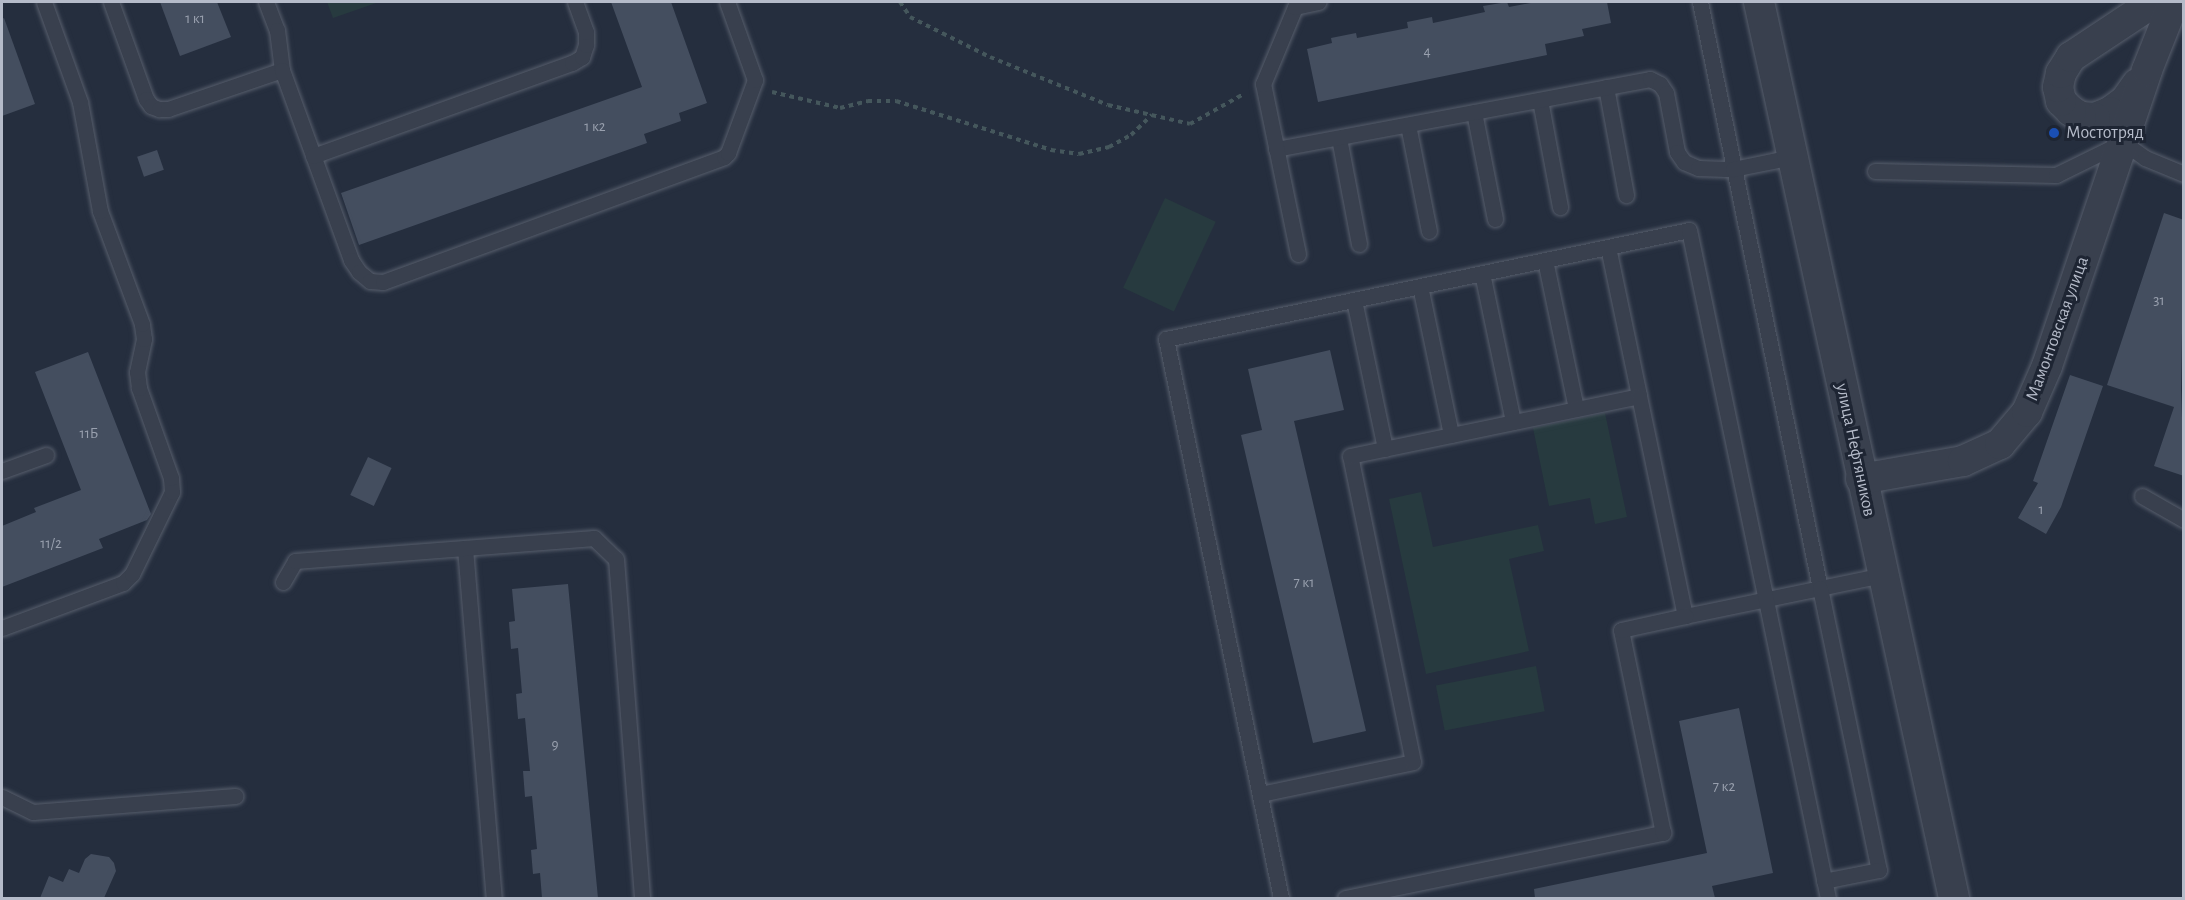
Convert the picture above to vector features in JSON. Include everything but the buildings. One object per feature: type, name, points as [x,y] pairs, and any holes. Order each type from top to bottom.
[{"type":"street","name":"улица Нефтяников","points":[[1759,2],[1954,898]]},
{"type":"street","name":"Мамонтовская улица","points":[[2147,70],[2125,101],[2110,112],[2095,118],[2081,117],[2061,101],[2058,87],[2061,73],[2071,57],[2154,2]]},
{"type":"street","name":"Мамонтовская улица","points":[[1861,479],[1963,461],[2000,444],[2027,412],[2047,366],[2147,70],[2174,2]]},
{"type":"lane","points":[[2,628],[123,583],[132,574],[172,492],[171,478],[139,388],[137,372],[144,339],[142,324],[100,211],[80,102],[44,2]]},
{"type":"lane","points":[[111,2],[146,99],[159,109],[168,109],[282,70]]},
{"type":"lane","points":[[266,2],[277,30],[282,70],[351,260],[359,273],[370,280],[383,282],[724,157],[754,88],[752,70],[727,2]]},
{"type":"lane","points":[[313,156],[572,63],[582,57],[586,45],[586,32],[575,2]]},
{"type":"lane","points":[[1298,254],[1263,84],[1294,7],[1318,2]]},
{"type":"lane","points":[[1700,2],[1879,870],[1824,881]]},
{"type":"lane","points":[[1276,149],[1650,79],[1660,84],[1666,93],[1677,152],[1684,162],[1698,168],[1734,169],[1792,157]]},
{"type":"lane","points":[[1606,87],[1626,195]]},
{"type":"lane","points":[[1540,100],[1560,207]]},
{"type":"lane","points":[[1474,112],[1495,219]]},
{"type":"lane","points":[[1408,124],[1429,231]]},
{"type":"lane","points":[[1339,138],[1359,244]]},
{"type":"lane","points":[[1875,171],[2056,175],[2123,142],[2145,159],[2184,174]]},
{"type":"lane","points":[[1281,898],[1166,339],[1689,230],[1828,898]]},
{"type":"lane","points":[[1608,247],[1685,616]]},
{"type":"lane","points":[[1545,260],[1576,409]]},
{"type":"lane","points":[[1482,273],[1513,422]]},
{"type":"lane","points":[[1420,286],[1451,435]]},
{"type":"lane","points":[[1354,300],[1385,449]]},
{"type":"lane","points":[[1260,794],[1413,762],[1350,456],[1639,396]]},
{"type":"lane","points":[[2,471],[46,454]]},
{"type":"lane","points":[[2142,496],[2184,520]]},
{"type":"lane","points":[[283,582],[295,561],[594,538],[616,559],[642,898]]},
{"type":"lane","points":[[465,548],[494,898]]},
{"type":"lane","points":[[1345,898],[1663,832],[1621,630],[1883,575]]},
{"type":"lane","points":[[2,797],[33,812],[235,796]]},
{"type":"path","points":[[900,2],[910,17],[990,57],[1108,105],[1190,124],[1263,84]]},
{"type":"path","points":[[754,88],[840,108],[868,101],[896,101],[1051,150],[1079,154],[1109,147],[1131,135],[1152,115]]},
{"type":"green space","points":[[327,2],[379,2],[333,18]]},
{"type":"green space","points":[[1165,198],[1216,222],[1174,311],[1123,288]]},
{"type":"green space","points":[[1605,413],[1627,517],[1595,524],[1590,498],[1549,506],[1533,428]]},
{"type":"green space","points":[[1421,492],[1433,547],[1538,525],[1544,551],[1509,559],[1529,651],[1426,674],[1389,499]]},
{"type":"green space","points":[[1536,666],[1545,711],[1445,731],[1436,685]]},
{"type":"place","name":"Мостотряд","points":[[2054,133]]}]
